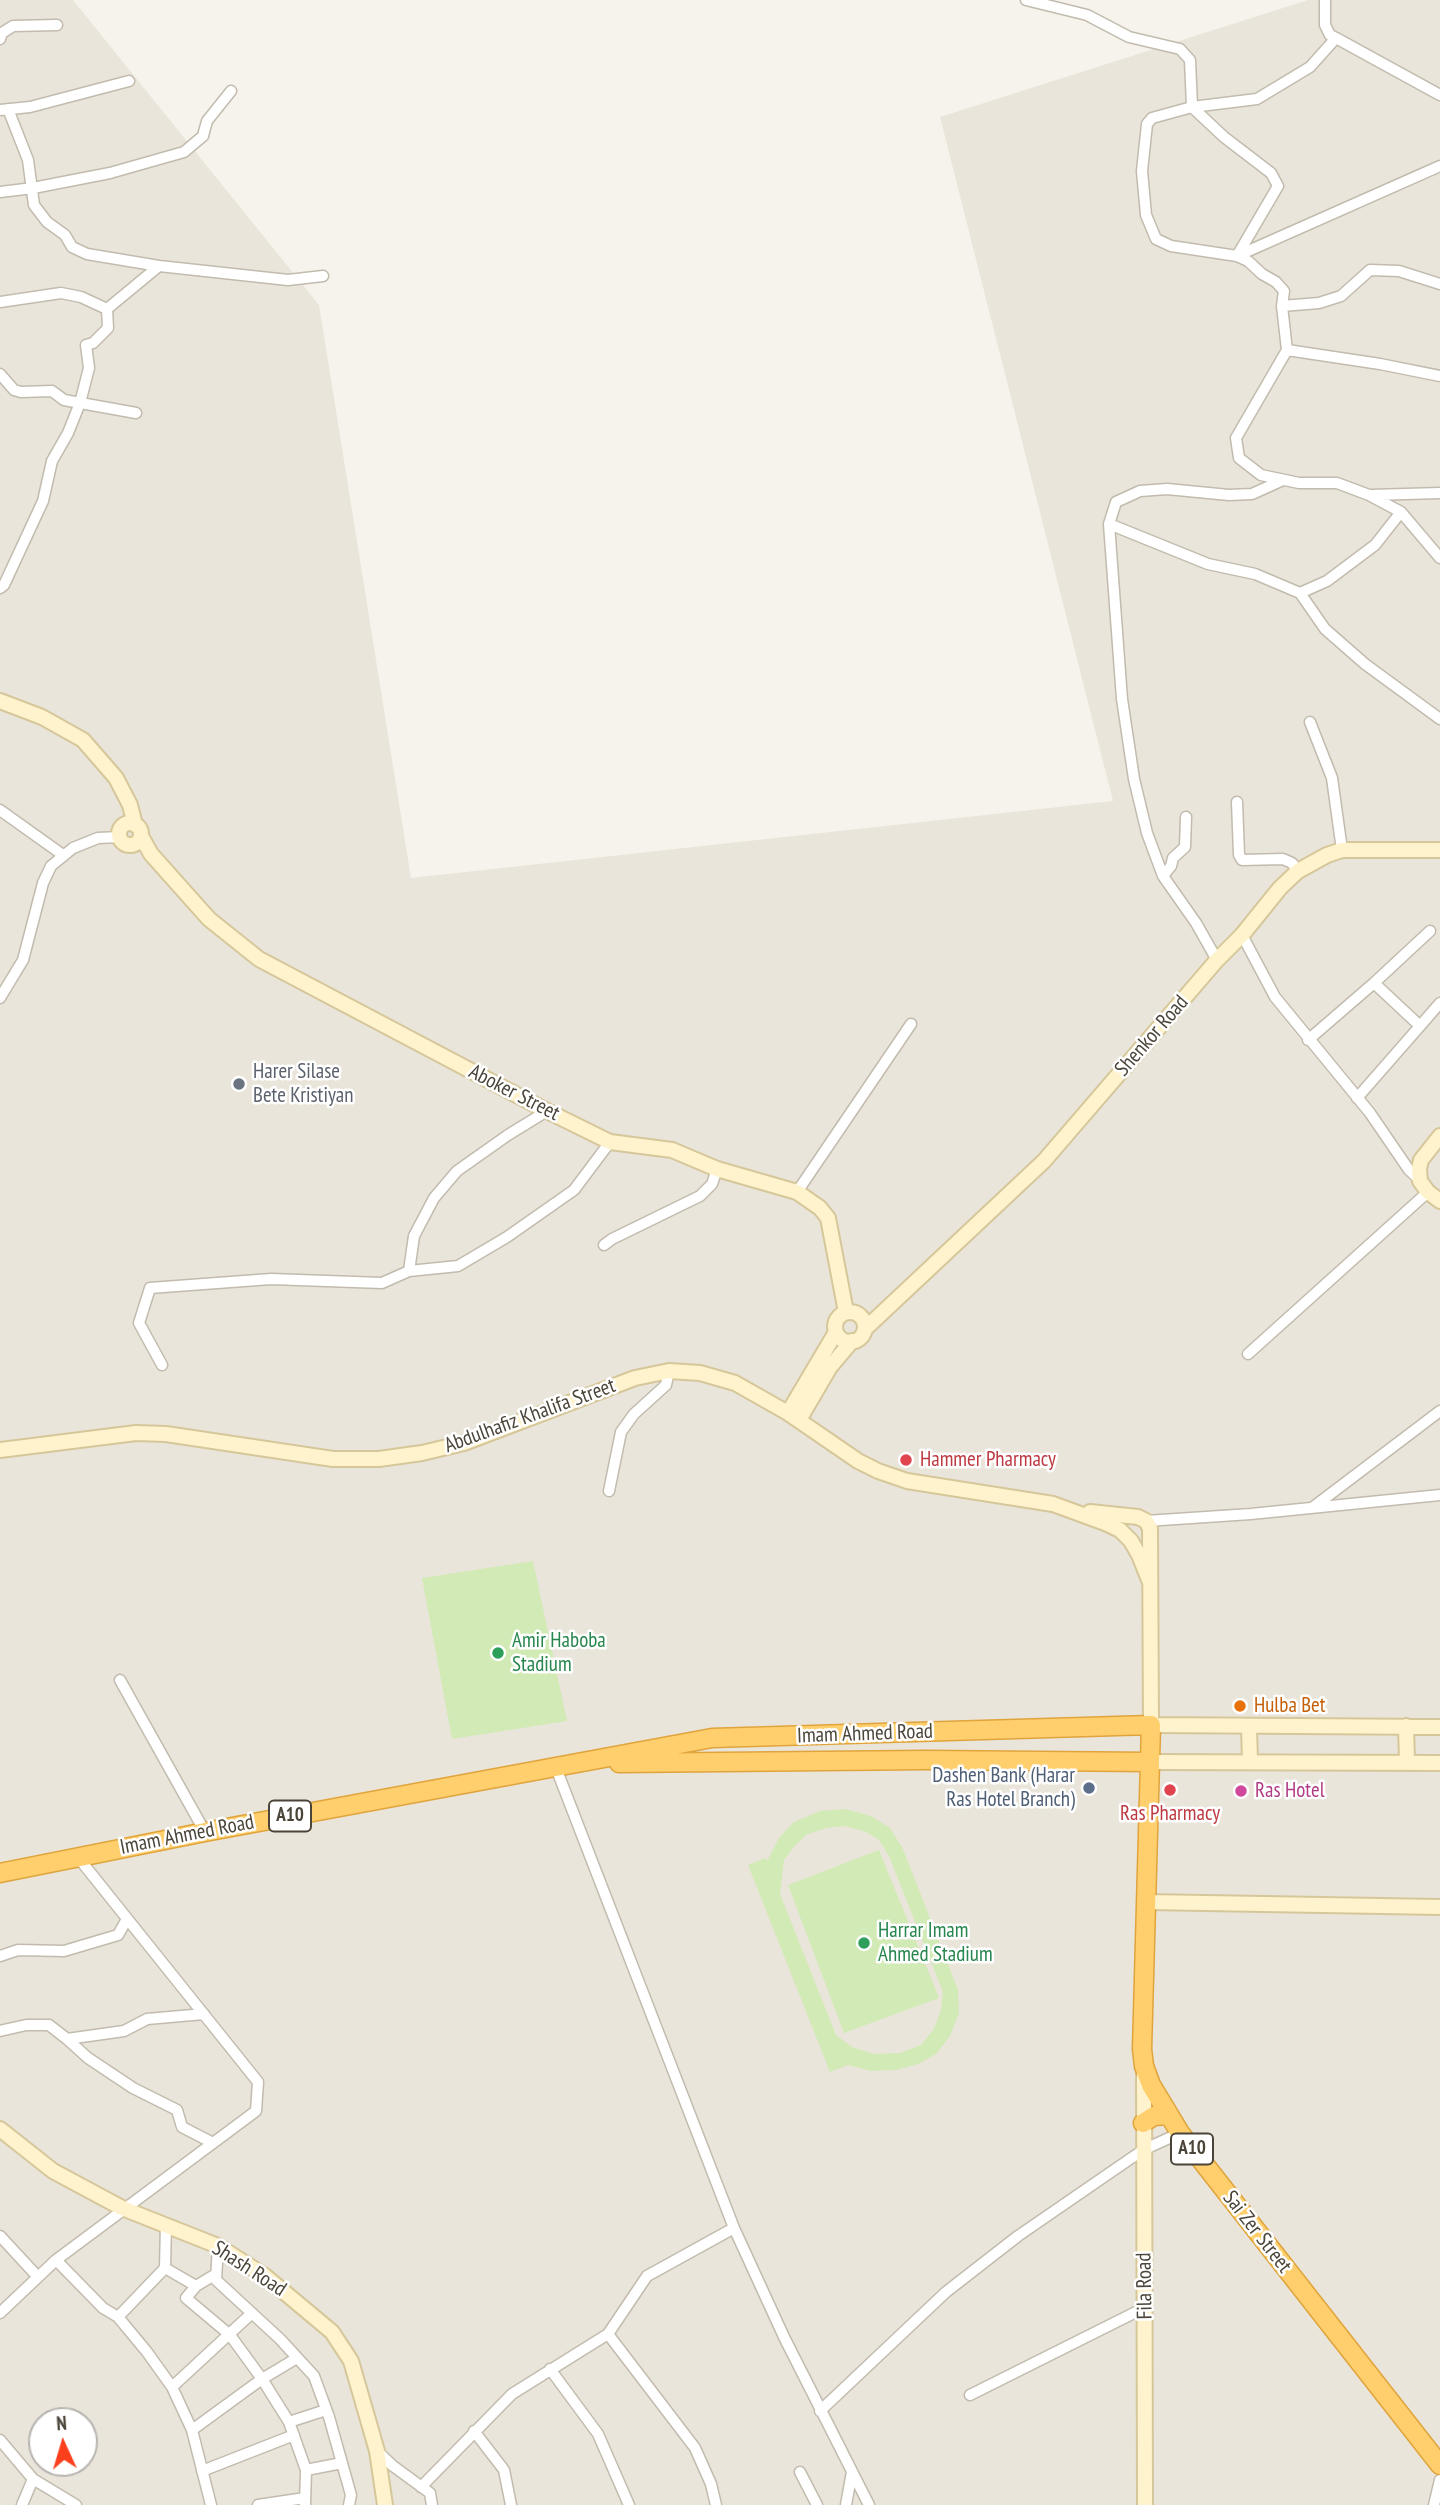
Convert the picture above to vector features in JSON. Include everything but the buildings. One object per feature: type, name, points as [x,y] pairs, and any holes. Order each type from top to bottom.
[{"type":"highway","name":"A10","points":[[1150,1762],[1151,1725]]},
{"type":"highway","name":"Imam Ahmed Road","points":[[0,1873],[77,1856],[712,1738],[1151,1725]]},
{"type":"highway","name":"Imam Ahmed Road","points":[[580,1763],[912,1760],[1150,1762]]},
{"type":"highway","name":"Sai Zer Street","points":[[1150,1762],[1142,2049],[1144,2067],[1151,2085],[1180,2133],[1440,2465]]},
{"type":"highway","points":[[1143,2123],[1154,2116],[1167,2115]]},
{"type":"main road","points":[[0,701],[42,717],[83,740],[116,778],[130,805],[131,833]]},
{"type":"main road","name":"Aboker Street","points":[[131,833],[209,919],[259,959],[610,1142],[672,1150],[717,1169],[797,1192],[820,1208],[828,1218],[857,1319]]},
{"type":"main road","name":"Shenkor Road","points":[[857,1319],[895,1298],[1044,1161],[1280,888],[1298,872],[1326,855],[1342,850],[1440,850]]},
{"type":"main road","points":[[1440,1136],[1421,1160],[1424,1186],[1440,1202]]},
{"type":"main road","points":[[768,1402],[808,1392],[852,1341],[860,1337],[857,1319],[838,1318],[836,1332],[808,1392],[793,1416]]},
{"type":"main road","points":[[836,1332],[843,1340],[852,1341]]},
{"type":"main road","name":"Abdulhafiz Khalifa Street","points":[[0,1450],[136,1433],[166,1434],[333,1459],[379,1459],[464,1443],[635,1378],[669,1371],[700,1373],[735,1383],[793,1416],[858,1461],[907,1481],[1053,1504],[1078,1512]]},
{"type":"main road","points":[[808,1392],[815,1422],[822,1437]]},
{"type":"main road","points":[[1078,1512],[1125,1515],[1146,1521],[1150,1528],[1151,1725],[1440,1727]]},
{"type":"main road","points":[[1078,1512],[1120,1530],[1139,1555],[1149,1580]]},
{"type":"main road","points":[[1249,1726],[1250,1762]]},
{"type":"main road","points":[[1406,1726],[1407,1762]]},
{"type":"main road","points":[[1150,1762],[1440,1763]]},
{"type":"main road","points":[[1146,1902],[1440,1907]]},
{"type":"main road","name":"Fila Road","points":[[1144,2067],[1145,2505]]},
{"type":"main road","name":"Shash Road","points":[[0,2129],[53,2171],[122,2208],[218,2246],[265,2276],[332,2332],[351,2361],[377,2451],[385,2505]]},
{"type":"street","points":[[1026,0],[1087,15],[1129,37],[1180,49],[1189,60],[1192,107],[1224,137],[1271,173],[1278,186],[1237,256]]},
{"type":"street","points":[[1325,0],[1325,25],[1330,35],[1440,95]]},
{"type":"street","points":[[0,39],[2,33],[13,26],[57,25]]},
{"type":"street","points":[[1336,38],[1310,67],[1257,99],[1192,107],[1152,118],[1147,124],[1142,171],[1146,215],[1156,239],[1171,246],[1237,256],[1276,282],[1283,291],[1287,350],[1237,438],[1239,457],[1261,475],[1299,483],[1337,483],[1369,495],[1401,512],[1440,558]]},
{"type":"street","points":[[129,81],[30,107],[4,110],[28,160],[34,205],[47,222],[65,235],[72,247],[87,254],[159,266],[288,280],[323,276]]},
{"type":"street","points":[[0,192],[110,173],[184,152],[203,136],[207,121],[231,91]]},
{"type":"street","points":[[1237,256],[1440,166]]},
{"type":"street","points":[[107,309],[159,266]]},
{"type":"street","points":[[1282,306],[1319,303],[1341,296],[1370,270],[1399,271],[1440,284]]},
{"type":"street","points":[[0,302],[61,293],[80,297],[107,309]]},
{"type":"street","points":[[0,587],[4,585],[43,501],[52,461],[68,433],[80,403],[89,368],[86,345],[93,343],[108,328],[107,309]]},
{"type":"street","points":[[1287,350],[1440,376]]},
{"type":"street","points":[[0,374],[13,390],[52,391],[64,400],[136,413]]},
{"type":"street","points":[[1217,960],[1196,923],[1163,876],[1147,832],[1134,779],[1122,699],[1109,524],[1116,502],[1140,491],[1167,489],[1229,495],[1252,494],[1284,480]]},
{"type":"street","points":[[1369,495],[1440,494]]},
{"type":"street","points":[[1300,593],[1327,581],[1375,545],[1401,512]]},
{"type":"street","points":[[1109,524],[1208,564],[1255,574],[1300,593],[1325,629],[1365,664],[1440,719]]},
{"type":"street","points":[[1310,722],[1332,778],[1342,850]]},
{"type":"street","points":[[1237,802],[1239,855],[1242,860],[1283,859],[1292,863],[1298,872]]},
{"type":"street","points":[[0,810],[63,855]]},
{"type":"street","points":[[1163,876],[1171,866],[1173,858],[1185,847],[1186,817]]},
{"type":"street","points":[[0,998],[23,960],[43,883],[51,866],[73,848],[98,838],[131,833]]},
{"type":"street","points":[[1308,1040],[1430,931]]},
{"type":"street","points":[[1242,935],[1275,997],[1424,1186],[1248,1354]]},
{"type":"street","points":[[1374,983],[1420,1026]]},
{"type":"street","points":[[1357,1098],[1440,1003]]},
{"type":"street","points":[[797,1192],[911,1024]]},
{"type":"street","points":[[409,1272],[414,1236],[433,1198],[457,1171],[547,1111]]},
{"type":"street","points":[[162,1366],[139,1324],[150,1288],[271,1279],[382,1283],[409,1272],[458,1266],[507,1237],[574,1190],[610,1142]]},
{"type":"street","points":[[604,1245],[701,1196],[712,1184],[717,1169]]},
{"type":"street","points":[[609,1491],[621,1433],[634,1414],[666,1385],[669,1371]]},
{"type":"street","points":[[1311,1508],[1440,1411]]},
{"type":"street","points":[[1146,1521],[1440,1495]]},
{"type":"street","points":[[120,1680],[205,1832]]},
{"type":"street","points":[[556,1768],[734,2228],[820,2411],[869,2505]]},
{"type":"street","points":[[0,2312],[55,2260],[256,2111],[258,2082],[77,1856]]},
{"type":"street","points":[[0,1956],[19,1950],[64,1951],[118,1935],[127,1919]]},
{"type":"street","points":[[67,2039],[124,2031],[147,2019],[204,2014]]},
{"type":"street","points":[[0,2031],[26,2025],[50,2025],[88,2057],[133,2088],[177,2110],[182,2127],[213,2143]]},
{"type":"street","points":[[820,2411],[946,2292],[1018,2236],[1143,2150],[1180,2133]]},
{"type":"street","points":[[117,2317],[165,2268],[166,2224]]},
{"type":"street","points":[[421,2487],[512,2394],[608,2334],[647,2276],[734,2228]]},
{"type":"street","points":[[0,2236],[37,2276]]},
{"type":"street","points":[[218,2246],[216,2280],[314,2376],[327,2410],[351,2495],[349,2505]]},
{"type":"street","points":[[55,2260],[103,2308],[117,2317],[147,2352],[172,2388],[192,2430],[211,2505]]},
{"type":"street","points":[[165,2268],[196,2286]]},
{"type":"street","points":[[216,2274],[196,2286],[186,2298],[230,2335],[262,2379],[289,2422],[306,2470],[305,2501],[258,2505]]},
{"type":"street","points":[[970,2395],[1146,2307]]},
{"type":"street","points":[[172,2388],[252,2313]]},
{"type":"street","points":[[608,2334],[695,2448],[711,2484],[716,2505]]},
{"type":"street","points":[[192,2430],[297,2357]]},
{"type":"street","points":[[550,2370],[597,2434],[629,2505]]},
{"type":"street","points":[[289,2422],[327,2410]]},
{"type":"street","points":[[474,2431],[504,2470],[511,2505]]},
{"type":"street","points":[[202,2471],[294,2435]]},
{"type":"street","points":[[0,2440],[33,2479],[76,2505]]},
{"type":"street","points":[[377,2451],[430,2493],[432,2505]]},
{"type":"street","points":[[306,2470],[342,2463]]},
{"type":"street","points":[[800,2472],[817,2505]]},
{"type":"street","points":[[846,2505],[852,2472]]},
{"type":"street","points":[[22,2505],[33,2479]]},
{"type":"street","points":[[1434,2505],[1440,2480]]},
{"type":"shaded area","points":[[0,0],[73,0],[319,305],[411,878],[1113,801],[940,117],[1308,0],[1440,0],[1440,2505],[0,2505]]},
{"type":"green space","points":[[533,1561],[567,1721],[452,1739],[422,1578]]},
{"type":"green space","points":[[845,1809],[871,1816],[890,1828],[903,1849],[958,1990],[959,2013],[950,2036],[936,2054],[918,2064],[896,2070],[871,2071],[848,2065],[830,2072],[748,1865],[765,1858],[767,1861],[779,1838],[794,1822],[820,1811]],"holes":[[[844,1826],[864,1831],[879,1840],[889,1856],[943,1992],[941,2010],[934,2029],[921,2045],[900,2053],[874,2054],[852,2047],[836,2035],[780,1894],[784,1860],[806,1835],[826,1828]]]},
{"type":"green space","points":[[879,1850],[939,1998],[844,2033],[788,1885]]},
{"type":"place","name":"Harer Silase Bete Kristiyan","points":[[239,1084]]},
{"type":"place","name":"Hammer Pharmacy","points":[[906,1460]]},
{"type":"place","name":"Amir Haboba Stadium","points":[[498,1653]]},
{"type":"place","name":"Hulba Bet","points":[[1240,1706]]},
{"type":"place","name":"Dashen Bank (Harar Ras Hotel Branch)","points":[[1089,1788]]},
{"type":"place","name":"Ras Pharmacy","points":[[1170,1790]]},
{"type":"place","name":"Ras Hotel","points":[[1241,1791]]},
{"type":"place","name":"Harrar Imam Ahmed Stadium","points":[[864,1943]]}]
